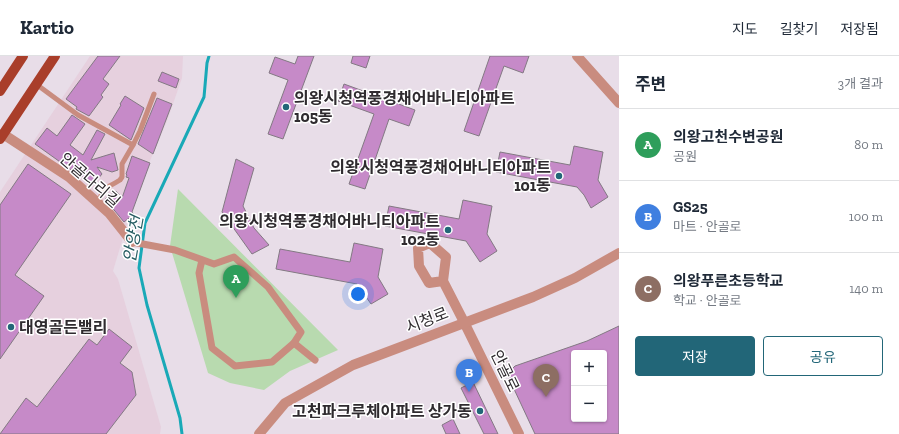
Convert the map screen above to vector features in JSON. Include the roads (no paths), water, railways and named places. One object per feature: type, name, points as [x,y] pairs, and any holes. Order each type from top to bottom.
[{"type":"main road","points":[[0,91],[23,56]]},
{"type":"main road","points":[[2,137],[55,56]]},
{"type":"street","points":[[578,56],[619,103]]},
{"type":"street","name":"안골다리길","points":[[2,137],[68,176],[109,213],[132,242]]},
{"type":"street","points":[[132,242],[175,250],[214,264],[234,257],[268,287],[301,332],[294,343],[272,362],[235,366],[212,348],[199,273],[202,260]]},
{"type":"street","name":"시청로","points":[[259,434],[284,403],[353,365],[533,297],[575,278],[619,253]]},
{"type":"street","name":"안골로","points":[[443,281],[519,434]]},
{"type":"street","points":[[294,343],[315,360]]},
{"type":"lane","points":[[36,84],[78,115],[132,145]]},
{"type":"lane","points":[[98,204],[103,190],[120,180],[122,177],[122,164],[140,131],[154,94]]},
{"type":"waterway","name":"안양천","points":[[182,434],[180,418],[147,305],[139,268],[145,223],[204,97],[209,56]]},
{"type":"place","name":"의왕시청역풍경채어바니티아파트 105동","points":[[286,107]]},
{"type":"place","name":"의왕시청역풍경채어바니티아파트 101동","points":[[559,176]]},
{"type":"place","name":"의왕시청역풍경채어바니티아파트 102동","points":[[448,230]]},
{"type":"place","name":"의왕고천수변공원","points":[[236,298]]},
{"type":"place","name":"대영골든밸리","points":[[11,327]]},
{"type":"place","name":"GS25","points":[[469,392]]},
{"type":"place","name":"의왕푸른초등학교","points":[[546,397]]},
{"type":"place","name":"고천파크루체아파트 상가동","points":[[480,411]]}]
